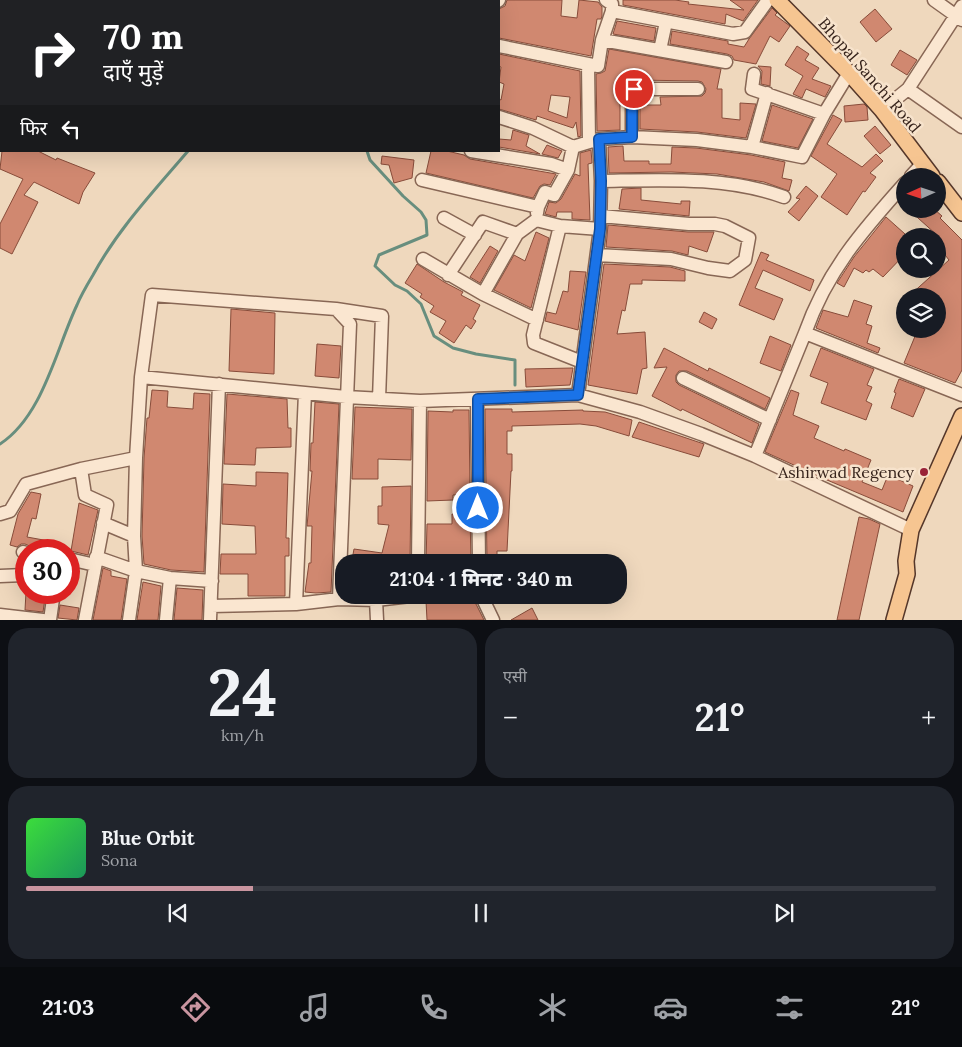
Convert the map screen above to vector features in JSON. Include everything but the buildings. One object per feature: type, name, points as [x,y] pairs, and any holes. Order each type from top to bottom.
[{"type":"main road","name":"Bhopal Sanchi Road","points":[[777,0],[882,110],[925,168]]},
{"type":"main road","points":[[946,192],[962,213]]},
{"type":"main road","points":[[894,620],[907,574],[906,560],[911,530],[962,416]]},
{"type":"main road","points":[[885,620],[898,572],[906,560]]},
{"type":"street","points":[[500,46],[598,66],[609,6],[666,22],[734,34],[745,32],[750,27],[768,0]]},
{"type":"street","points":[[882,110],[908,89],[960,14],[934,0]]},
{"type":"street","points":[[660,50],[666,22]]},
{"type":"street","points":[[602,40],[726,62]]},
{"type":"street","points":[[578,395],[600,223],[601,181],[594,141],[588,64]]},
{"type":"street","points":[[754,74],[752,89],[824,114]]},
{"type":"street","points":[[500,117],[533,128],[573,147],[594,141],[632,137],[697,140],[802,157],[824,114],[849,74]]},
{"type":"street","points":[[632,137],[632,90],[698,89]]},
{"type":"street","points":[[908,89],[962,127]]},
{"type":"street","points":[[752,148],[767,93]]},
{"type":"street","points":[[483,294],[517,234],[536,220],[538,207],[545,192],[554,195],[568,170],[573,147]]},
{"type":"street","points":[[477,152],[551,164],[568,170]]},
{"type":"street","points":[[918,168],[922,164]]},
{"type":"street","points":[[422,180],[538,207]]},
{"type":"street","points":[[601,181],[724,183],[744,186],[784,197]]},
{"type":"street","points":[[755,456],[811,315],[832,273],[861,233],[896,193]]},
{"type":"street","points":[[444,218],[475,235]]},
{"type":"street","points":[[536,220],[560,226],[600,223],[714,224],[724,226],[749,238],[745,260],[730,271],[671,259],[597,255]]},
{"type":"street","points":[[448,275],[483,222],[517,234]]},
{"type":"street","points":[[560,226],[532,334],[534,343],[582,362]]},
{"type":"street","points":[[423,259],[483,294],[537,320]]},
{"type":"street","points":[[129,620],[136,571],[134,536],[136,458],[142,377],[152,295],[336,309],[382,316],[379,399]]},
{"type":"street","points":[[336,309],[350,324],[341,554]]},
{"type":"street","points":[[805,332],[962,395]]},
{"type":"street","points":[[142,377],[346,398],[420,401],[578,395],[640,412],[701,434],[755,456],[911,530]]},
{"type":"street","points":[[683,378],[770,420]]},
{"type":"street","points":[[210,620],[218,384]]},
{"type":"street","points":[[296,604],[305,393]]},
{"type":"street","points":[[478,399],[478,554]]},
{"type":"street","points":[[418,554],[420,401]]},
{"type":"street","points":[[0,514],[10,511],[26,484],[81,469],[136,458]]},
{"type":"street","points":[[81,469],[85,495],[107,505],[86,620]]},
{"type":"street","points":[[103,523],[134,536]]},
{"type":"street","points":[[80,560],[170,578],[212,581]]},
{"type":"street","points":[[0,576],[15,575]]},
{"type":"street","points":[[166,620],[170,578]]},
{"type":"street","points":[[211,606],[296,604],[335,599]]},
{"type":"street","points":[[50,620],[52,604]]},
{"type":"street","points":[[376,604],[377,620]]},
{"type":"street","points":[[485,604],[493,620]]},
{"type":"street","points":[[0,616],[43,620]]},
{"type":"waterway","points":[[0,444],[15,432],[38,399],[69,322],[86,286],[103,258],[137,211],[187,152]]},
{"type":"waterway","points":[[367,152],[370,160],[403,196],[421,212],[426,220],[427,235],[379,255],[375,266],[395,285],[407,291],[421,304],[434,336],[453,348],[476,354],[515,360],[515,385]]},
{"type":"place","name":"Ashirwad Regency","points":[[924,472]]},
{"type":"route","points":[[478,508],[478,399],[578,395],[600,229],[601,181],[599,139],[632,137],[632,90],[634,89]]}]
